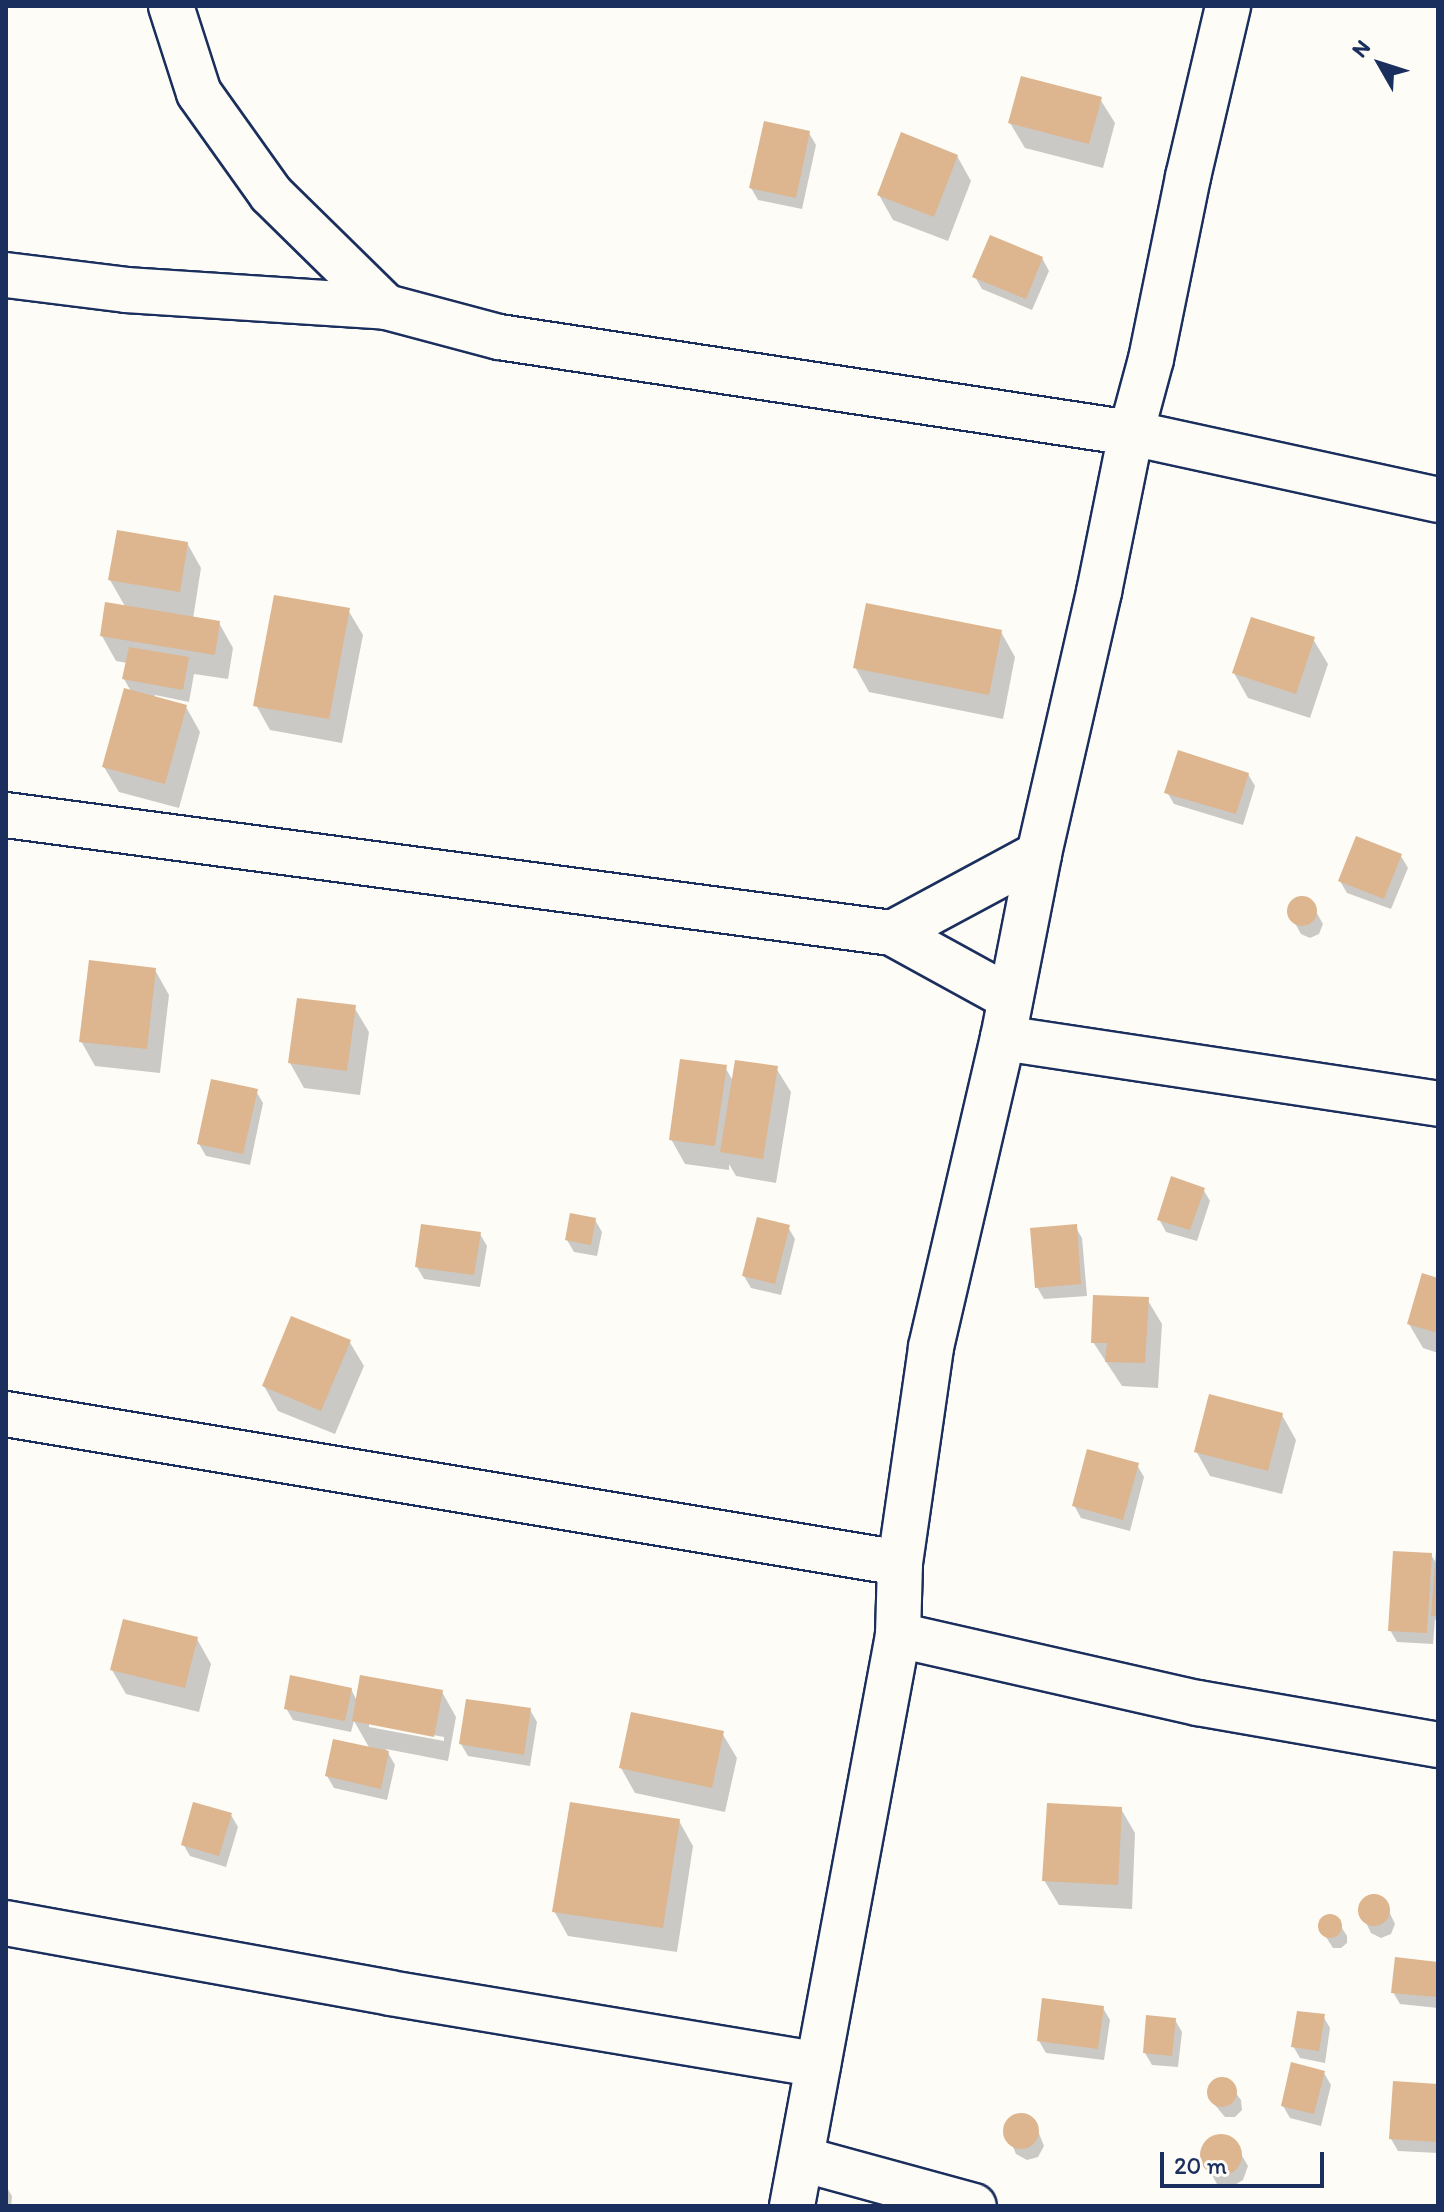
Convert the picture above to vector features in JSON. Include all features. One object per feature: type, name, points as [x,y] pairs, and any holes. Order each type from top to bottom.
[{"type":"street","points":[[171,6],[199,93],[262,182],[386,307]]},
{"type":"street","points":[[792,2206],[898,1635],[900,1563],[931,1347],[1228,6]]},
{"type":"street","points":[[6,275],[126,290],[386,307],[499,337],[1131,433],[1438,500]]},
{"type":"street","points":[[6,815],[892,933],[1006,1018],[1438,1104]]},
{"type":"street","points":[[892,933],[1039,854]]},
{"type":"street","points":[[6,1414],[900,1563]]},
{"type":"street","points":[[898,1635],[1198,1703],[1438,1745]]},
{"type":"street","points":[[6,1923],[390,1993],[818,2065]]},
{"type":"street","points":[[802,2159],[974,2206]]},
{"type":"building","points":[[1021,76],[1102,97],[1089,144],[1008,123]]},
{"type":"building","points":[[764,121],[810,131],[796,198],[749,188]]},
{"type":"building","points":[[901,132],[958,155],[934,217],[877,195]]},
{"type":"building","points":[[990,235],[1043,257],[1026,299],[972,277]]},
{"type":"building","points":[[117,530],[188,542],[180,592],[108,580]]},
{"type":"building","points":[[274,595],[350,608],[329,719],[253,706]]},
{"type":"building","points":[[105,602],[220,621],[215,655],[100,636]]},
{"type":"building","points":[[866,603],[1002,630],[989,695],[853,668]]},
{"type":"building","points":[[1251,617],[1315,637],[1296,694],[1232,673]]},
{"type":"building","points":[[129,647],[189,657],[183,690],[122,679]]},
{"type":"building","points":[[124,688],[187,705],[165,784],[102,767]]},
{"type":"building","points":[[1178,750],[1249,773],[1236,814],[1164,793]]},
{"type":"building","points":[[1356,836],[1402,854],[1384,899],[1338,881]]},
{"type":"building","points":[[1302,896],[1313,900],[1317,911],[1313,922],[1302,926],[1291,922],[1287,911],[1291,900]]},
{"type":"building","points":[[89,960],[156,968],[147,1049],[79,1042]]},
{"type":"building","points":[[297,998],[356,1005],[347,1071],[288,1063]]},
{"type":"building","points":[[680,1059],[727,1065],[715,1146],[669,1140]]},
{"type":"building","points":[[735,1060],[778,1066],[763,1159],[720,1152]]},
{"type":"building","points":[[211,1079],[258,1089],[243,1154],[197,1144]]},
{"type":"building","points":[[1171,1176],[1205,1188],[1190,1230],[1157,1220]]},
{"type":"building","points":[[570,1213],[596,1218],[591,1245],[565,1240]]},
{"type":"building","points":[[757,1217],[790,1225],[775,1284],[742,1276]]},
{"type":"building","points":[[421,1224],[481,1232],[474,1275],[415,1267]]},
{"type":"building","points":[[1077,1224],[1081,1284],[1035,1288],[1030,1228]]},
{"type":"building","points":[[1422,1273],[1438,1278],[1438,1333],[1407,1324]]},
{"type":"building","points":[[1093,1295],[1149,1297],[1145,1363],[1105,1362],[1107,1343],[1091,1343]]},
{"type":"building","points":[[291,1316],[351,1340],[321,1411],[262,1386]]},
{"type":"building","points":[[1209,1394],[1283,1413],[1268,1471],[1194,1452]]},
{"type":"building","points":[[1087,1449],[1139,1463],[1123,1520],[1072,1506]]},
{"type":"building","points":[[1393,1551],[1432,1553],[1427,1633],[1388,1631]]},
{"type":"building","points":[[1436,1552],[1438,1616],[1431,1616]]},
{"type":"building","points":[[123,1619],[198,1637],[185,1688],[110,1670]]},
{"type":"building","points":[[290,1675],[352,1688],[345,1721],[284,1709]]},
{"type":"building","points":[[360,1675],[443,1690],[434,1737],[352,1721]]},
{"type":"building","points":[[466,1699],[531,1708],[524,1755],[459,1744]]},
{"type":"building","points":[[631,1712],[724,1731],[712,1788],[619,1768]]},
{"type":"building","points":[[333,1739],[389,1751],[381,1789],[325,1776]]},
{"type":"building","points":[[193,1802],[232,1813],[219,1856],[181,1845]]},
{"type":"building","points":[[570,1802],[680,1819],[663,1928],[552,1912]]},
{"type":"building","points":[[1047,1803],[1122,1807],[1118,1885],[1042,1881]]},
{"type":"building","points":[[1374,1894],[1385,1899],[1390,1910],[1385,1921],[1374,1926],[1363,1921],[1358,1910],[1363,1899]]},
{"type":"building","points":[[1330,1914],[1338,1918],[1342,1926],[1338,1934],[1330,1938],[1322,1934],[1318,1926],[1322,1918]]},
{"type":"building","points":[[1395,1957],[1438,1962],[1438,1997],[1391,1993]]},
{"type":"building","points":[[1042,1998],[1104,2006],[1098,2049],[1037,2041]]},
{"type":"building","points":[[1297,2011],[1325,2014],[1319,2051],[1291,2047]]},
{"type":"building","points":[[1146,2015],[1176,2018],[1172,2056],[1143,2053]]},
{"type":"building","points":[[1291,2062],[1325,2071],[1314,2114],[1281,2106]]},
{"type":"building","points":[[1222,2077],[1233,2081],[1237,2092],[1233,2103],[1222,2107],[1211,2103],[1207,2092],[1211,2081]]},
{"type":"building","points":[[1393,2081],[1438,2084],[1438,2142],[1389,2139]]},
{"type":"building","points":[[1021,2113],[1034,2118],[1039,2131],[1034,2144],[1021,2149],[1008,2144],[1003,2131],[1008,2118]]},
{"type":"building","points":[[1221,2134],[1236,2140],[1242,2155],[1236,2170],[1221,2176],[1206,2170],[1200,2155],[1206,2140]]}]
